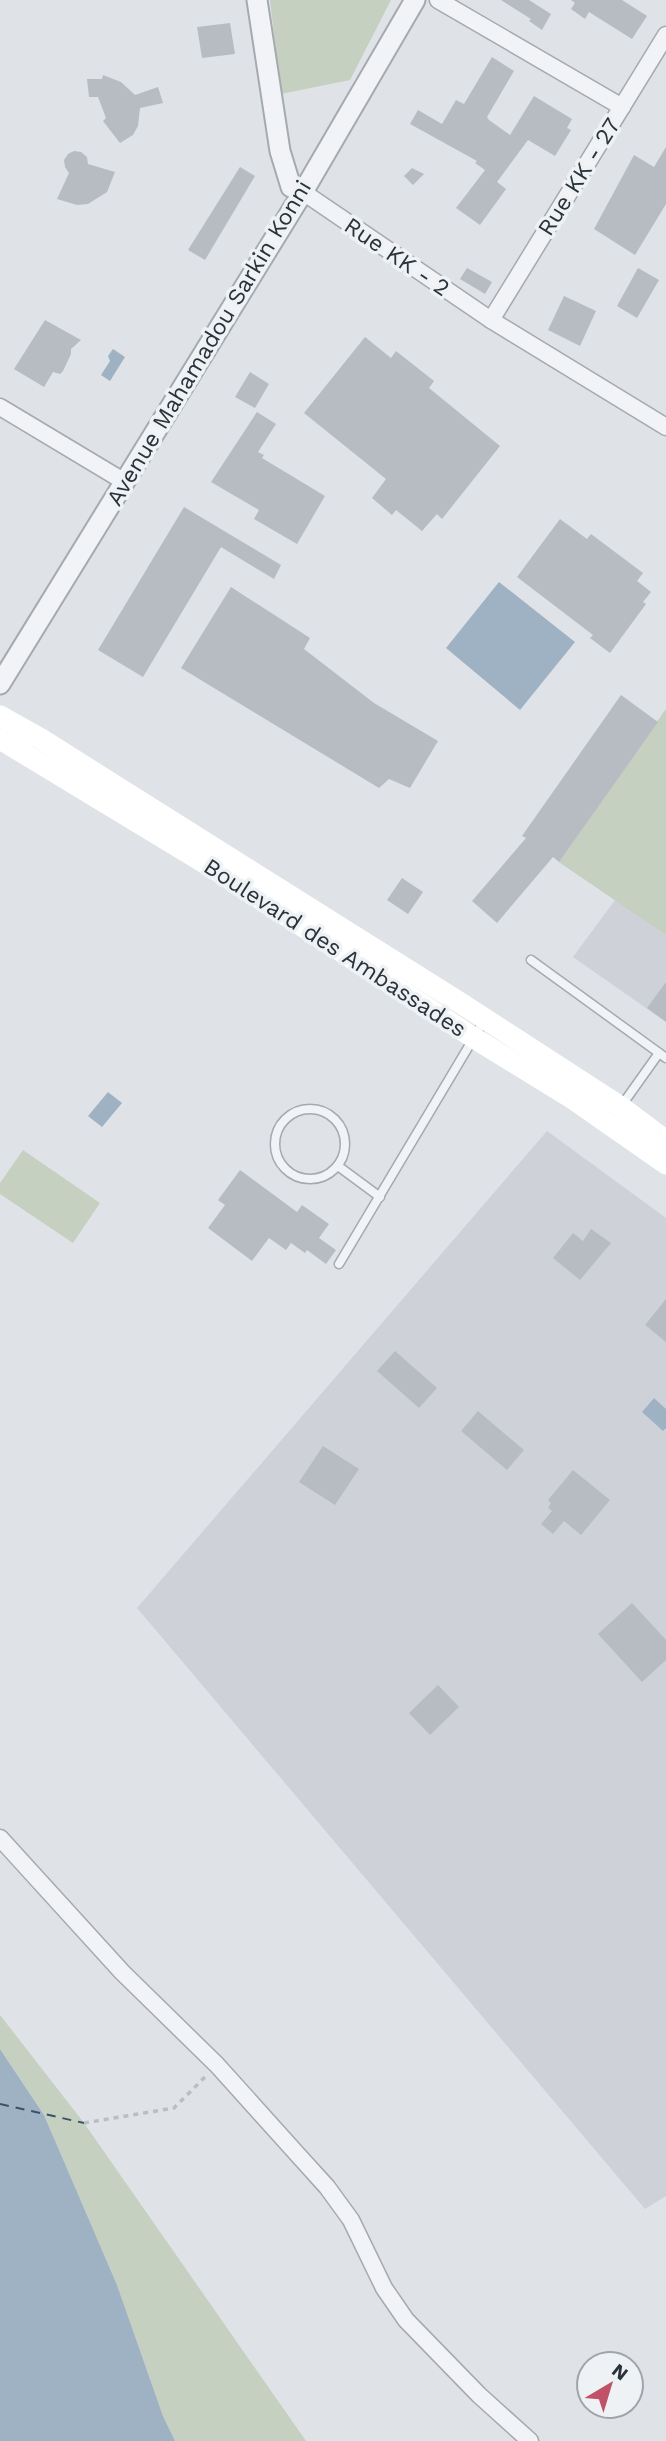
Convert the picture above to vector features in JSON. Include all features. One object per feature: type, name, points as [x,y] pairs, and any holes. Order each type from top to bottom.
[{"type":"main road","name":"Boulevard des Ambassades","points":[[0,716],[41,739],[480,1029],[570,1097],[666,1164]]},
{"type":"main road","name":"Boulevard des Ambassades","points":[[0,739],[480,1029],[621,1107],[666,1141]]},
{"type":"street","name":"Rue KK - 2","points":[[257,0],[280,151],[291,187],[303,192],[491,320],[664,419]]},
{"type":"street","name":"Avenue Mahamadou Sarkin Konni","points":[[0,684],[303,192],[415,0]]},
{"type":"street","points":[[438,0],[622,107]]},
{"type":"street","name":"Rue KK - 27","points":[[491,320],[666,35]]},
{"type":"street","points":[[0,407],[125,482]]},
{"type":"street","points":[[0,1838],[122,1972],[217,2065],[327,2187],[351,2220],[384,2288],[406,2320],[479,2395],[530,2441]]},
{"type":"lane","points":[[531,960],[663,1055],[621,1107]]},
{"type":"lane","points":[[339,1264],[480,1029]]},
{"type":"lane","points":[[312,1109],[335,1119],[344,1133],[346,1147],[338,1166],[330,1174],[316,1179],[293,1175],[278,1158],[275,1147],[278,1130],[289,1116],[301,1110],[312,1109]]},
{"type":"lane","points":[[338,1166],[380,1197]]},
{"type":"path","points":[[84,2123],[174,2108],[217,2065]]},
{"type":"shaded area","points":[[666,709],[666,1022],[573,957],[615,900],[559,862]]},
{"type":"shaded area","points":[[547,1131],[666,1218],[666,2196],[645,2209],[137,1608]]},
{"type":"green space","points":[[270,0],[391,0],[350,80],[281,94]]},
{"type":"green space","points":[[666,709],[666,935],[559,862]]},
{"type":"green space","points":[[23,1150],[100,1203],[73,1243],[0,1194],[0,1183]]},
{"type":"green space","points":[[0,2015],[84,2123],[306,2441],[175,2441],[163,2416],[117,2285],[44,2115],[0,2049]]},
{"type":"water","points":[[113,349],[125,357],[110,381],[101,375],[110,361],[108,356]]},
{"type":"water","points":[[499,582],[575,642],[520,710],[446,648]]},
{"type":"water","points":[[108,1092],[122,1103],[102,1127],[88,1116]]},
{"type":"water","points":[[654,1398],[666,1409],[666,1428],[663,1431],[642,1412]]},
{"type":"water","points":[[0,2049],[44,2115],[117,2285],[163,2416],[175,2441],[0,2441]]},
{"type":"building","points":[[501,0],[529,0],[551,14],[542,30],[529,21],[531,19]]},
{"type":"building","points":[[571,0],[622,0],[647,16],[632,39],[589,12],[585,19],[571,9],[575,3]]},
{"type":"building","points":[[230,23],[235,54],[202,58],[197,27]]},
{"type":"building","points":[[492,57],[514,71],[487,117],[489,120],[510,135],[534,96],[572,119],[567,128],[571,130],[555,156],[528,140],[497,182],[506,189],[480,225],[456,208],[485,170],[475,163],[477,161],[410,124],[418,110],[442,124],[456,100],[464,104]]},
{"type":"building","points":[[103,75],[121,82],[135,95],[158,87],[163,103],[140,108],[138,126],[133,135],[120,143],[103,121],[106,118],[98,97],[89,97],[87,79],[102,79]]},
{"type":"building","points":[[666,147],[666,204],[635,255],[594,229],[634,155],[654,167]]},
{"type":"building","points":[[74,151],[87,157],[88,164],[115,172],[107,192],[88,204],[77,205],[57,199],[69,173],[64,160]]},
{"type":"building","points":[[240,167],[255,176],[205,260],[188,250]]},
{"type":"building","points":[[412,168],[424,174],[413,185],[404,176]]},
{"type":"building","points":[[467,268],[492,282],[485,294],[460,279]]},
{"type":"building","points":[[638,268],[659,280],[637,318],[617,306]]},
{"type":"building","points":[[564,296],[596,311],[580,346],[548,330]]},
{"type":"building","points":[[45,320],[81,340],[71,349],[63,371],[60,374],[53,372],[44,387],[14,369]]},
{"type":"building","points":[[365,337],[391,358],[396,351],[434,381],[429,388],[500,446],[442,519],[437,514],[422,531],[396,510],[392,515],[372,498],[386,479],[304,413]]},
{"type":"building","points":[[250,372],[269,384],[255,408],[235,397]]},
{"type":"building","points":[[257,412],[276,424],[258,452],[264,455],[262,458],[325,496],[297,544],[254,519],[259,510],[211,482]]},
{"type":"building","points":[[184,507],[281,565],[274,579],[221,547],[143,677],[98,650]]},
{"type":"building","points":[[560,519],[587,539],[591,534],[643,573],[637,581],[651,592],[643,602],[646,604],[610,653],[590,638],[593,635],[517,577]]},
{"type":"building","points":[[231,587],[310,638],[304,649],[374,703],[438,741],[410,788],[389,779],[379,788],[181,668]]},
{"type":"building","points":[[621,695],[658,722],[559,862],[553,857],[497,923],[472,901],[526,838],[522,836]]},
{"type":"building","points":[[402,878],[423,892],[408,914],[387,900]]},
{"type":"building","points":[[666,982],[666,1022],[647,1008]]},
{"type":"building","points":[[240,1170],[297,1212],[302,1205],[329,1224],[319,1238],[336,1250],[326,1264],[307,1250],[305,1253],[291,1243],[286,1250],[269,1238],[252,1261],[208,1228],[225,1205],[218,1200]]},
{"type":"building","points":[[591,1229],[611,1243],[580,1280],[553,1258],[573,1233],[583,1241]]},
{"type":"building","points":[[666,1299],[666,1342],[645,1325]]},
{"type":"building","points":[[395,1351],[437,1388],[419,1408],[377,1371]]},
{"type":"building","points":[[478,1411],[524,1450],[507,1470],[461,1431]]},
{"type":"building","points":[[323,1446],[359,1469],[335,1505],[299,1482]]},
{"type":"building","points":[[573,1470],[610,1500],[581,1535],[564,1521],[553,1534],[541,1524],[552,1511],[548,1508],[551,1503],[548,1500]]},
{"type":"building","points":[[632,1603],[666,1640],[666,1660],[642,1682],[598,1634]]},
{"type":"building","points":[[438,1685],[459,1707],[430,1735],[409,1713]]},
{"type":"ferry route","points":[[0,2104],[84,2123]]}]
